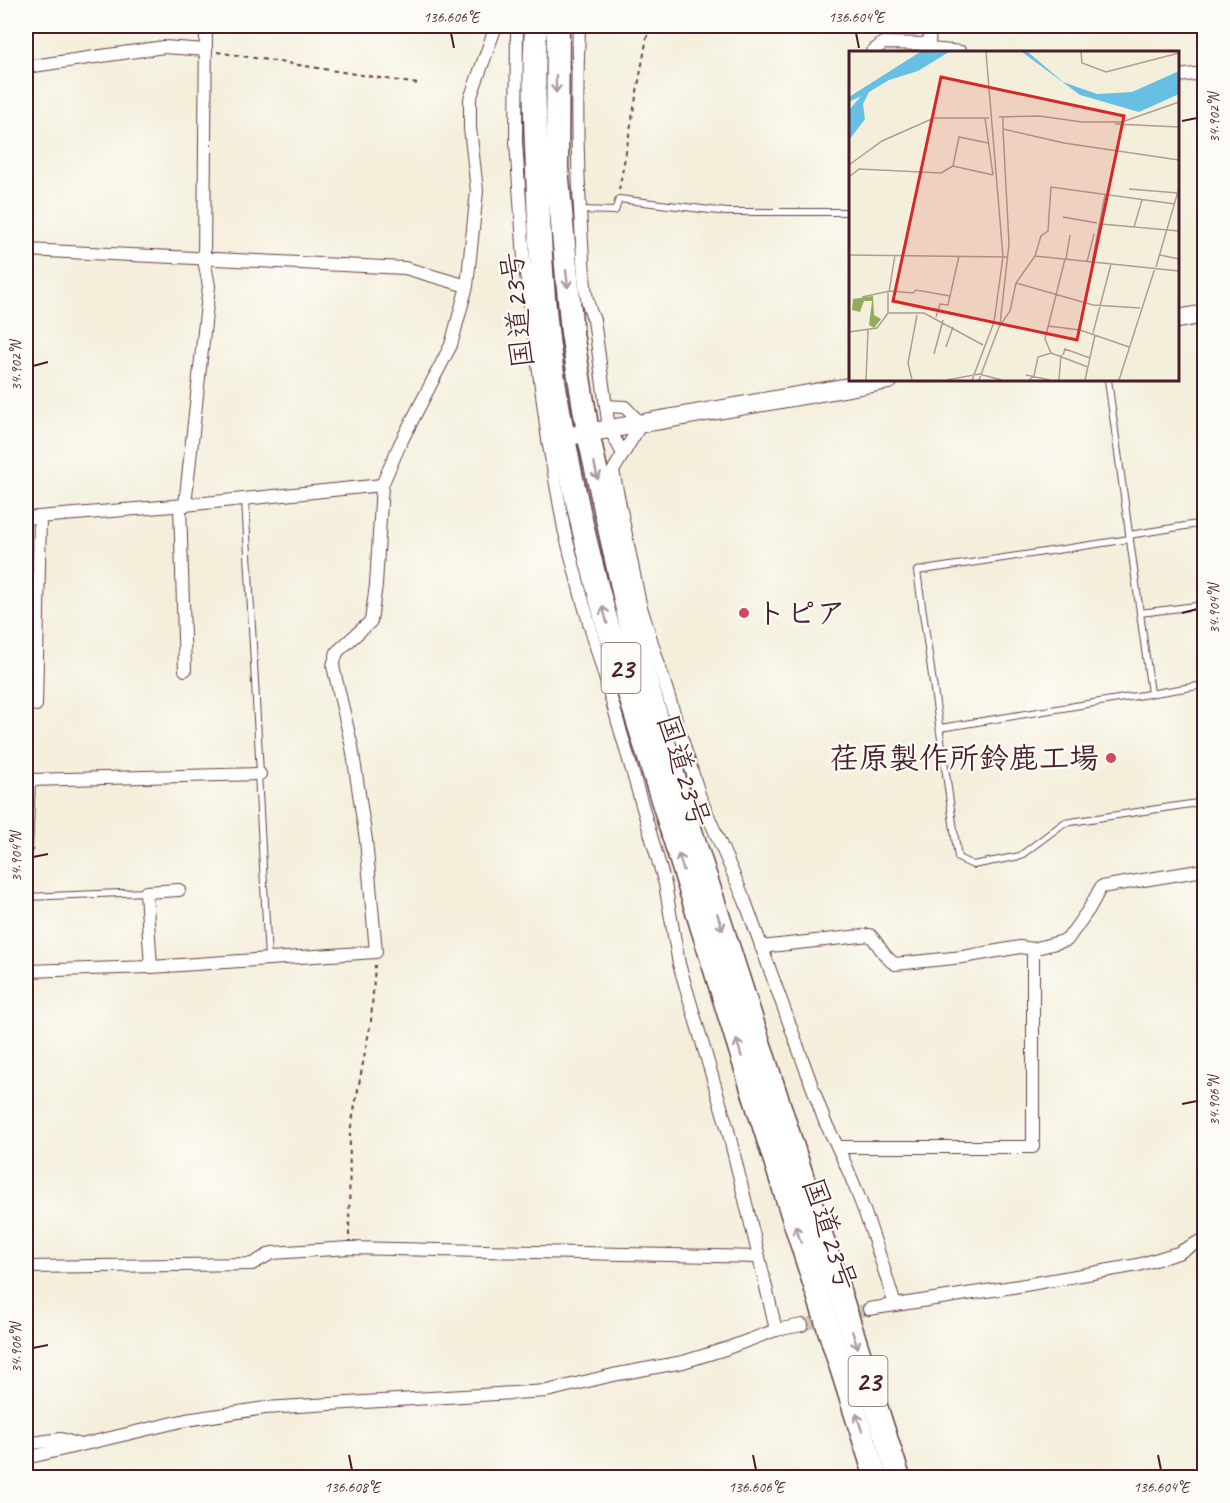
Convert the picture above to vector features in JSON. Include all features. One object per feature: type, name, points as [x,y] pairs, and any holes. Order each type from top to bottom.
[{"type":"highway","name":"国道23号","points":[[536,26],[535,119],[539,232],[549,346],[564,437],[586,545],[607,623],[758,1108],[899,1478]]},
{"type":"highway","name":"国道23号","points":[[558,26],[557,167],[598,431],[635,643],[827,1287],[876,1478]]},
{"type":"street","points":[[185,670],[183,505],[209,286],[204,260],[206,26]]},
{"type":"street","points":[[26,971],[151,967],[376,952],[366,840],[352,747],[333,666],[337,652],[371,621],[376,585],[382,485],[400,444],[451,345],[467,286],[477,191],[470,128],[470,99],[496,26]]},
{"type":"street","points":[[518,26],[516,142],[524,259],[548,440],[564,529],[580,595],[665,884],[679,964],[728,1130],[776,1330]]},
{"type":"street","points":[[579,26],[580,311],[594,320],[606,406],[598,431]]},
{"type":"street","points":[[930,26],[931,49],[951,51]]},
{"type":"street","points":[[873,51],[884,43],[929,44]]},
{"type":"street","points":[[26,67],[164,47],[206,50]]},
{"type":"street","points":[[1179,76],[1204,73]]},
{"type":"street","points":[[26,250],[405,268],[467,286]]},
{"type":"street","points":[[1179,319],[1204,314]]},
{"type":"street","points":[[564,437],[878,381]]},
{"type":"street","points":[[606,406],[625,407],[640,424]]},
{"type":"street","points":[[640,424],[613,471],[640,604],[700,797],[745,901],[825,1122],[838,1147],[877,1248],[895,1305]]},
{"type":"street","points":[[598,431],[623,454]]},
{"type":"street","points":[[26,519],[382,485]]},
{"type":"street","points":[[36,705],[40,517]]},
{"type":"street","points":[[26,850],[27,780],[259,774]]},
{"type":"street","points":[[761,947],[870,935],[877,942],[885,957],[895,964],[963,957],[1020,946],[1033,949],[1067,940],[1101,887],[1204,870]]},
{"type":"street","points":[[151,967],[146,892],[179,890]]},
{"type":"street","points":[[838,1147],[1033,1147],[1033,949]]},
{"type":"street","points":[[869,1309],[1138,1265],[1178,1253],[1204,1239]]},
{"type":"street","points":[[26,1267],[252,1264],[272,1253],[349,1248],[759,1257]]},
{"type":"street","points":[[26,1458],[186,1420],[265,1408],[547,1391],[682,1362],[776,1330],[802,1325]]},
{"type":"street","points":[[26,1444],[61,1440],[79,1445]]},
{"type":"lane","points":[[580,210],[615,211],[619,199],[727,212],[849,212]]},
{"type":"lane","points":[[1108,381],[1151,693]]},
{"type":"lane","points":[[245,499],[268,959]]},
{"type":"lane","points":[[1204,523],[917,571],[958,858],[973,865],[1020,856],[1064,823],[1204,802]]},
{"type":"lane","points":[[1140,613],[1204,605]]},
{"type":"lane","points":[[940,728],[1204,684]]},
{"type":"lane","points":[[26,897],[146,892]]},
{"type":"path","points":[[619,199],[649,26]]},
{"type":"path","points":[[206,50],[418,84]]},
{"type":"path","points":[[349,1248],[350,1132],[371,1021],[376,952]]},
{"type":"tunnel","points":[[802,1325],[869,1309]]},
{"type":"place","name":"トピア","points":[[744,613]]},
{"type":"place","name":"荏原製作所鈴鹿工場","points":[[1111,758]]}]
